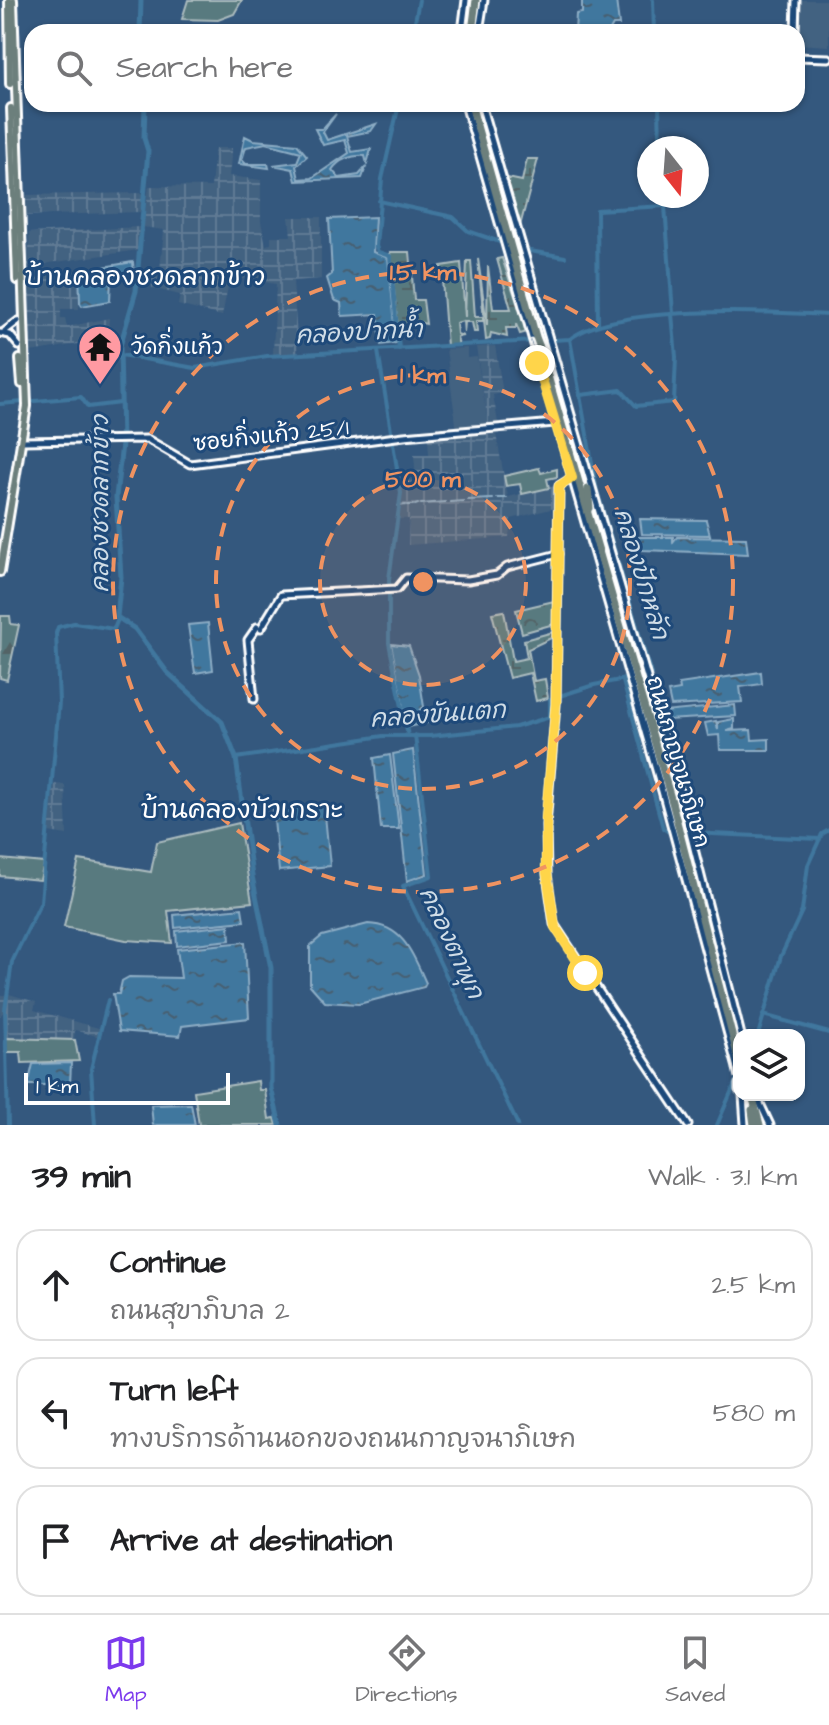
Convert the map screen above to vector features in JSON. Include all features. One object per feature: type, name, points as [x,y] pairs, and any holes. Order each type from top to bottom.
[{"type":"highway","points":[[468,24],[471,0]]},
{"type":"highway","name":"ถนนกาญจนาภิเษก","points":[[472,112],[486,173],[590,508],[637,677]]},
{"type":"highway","name":"ถนนกาญจนาภิเษก","points":[[472,112],[637,677],[735,1029]]},
{"type":"highway","points":[[588,489],[590,508]]},
{"type":"highway","name":"ถนนกาญจนาภิเษก","points":[[681,831],[733,1044]]},
{"type":"highway","points":[[750,1101],[762,1124]]},
{"type":"main road","points":[[0,572],[25,403],[18,321],[11,0]]},
{"type":"main road","points":[[480,24],[484,0]]},
{"type":"main road","points":[[795,24],[796,0]]},
{"type":"main road","points":[[805,57],[829,58]]},
{"type":"main road","points":[[483,112],[536,299],[544,339],[533,339],[524,314],[493,210],[486,173]]},
{"type":"main road","points":[[0,552],[22,441],[25,403],[17,235]]},
{"type":"main road","points":[[536,299],[537,362]]},
{"type":"main road","points":[[524,314],[539,341],[552,356]]},
{"type":"main road","points":[[0,332],[12,328],[18,321]]},
{"type":"main road","points":[[0,332],[14,338],[19,346]]},
{"type":"main road","points":[[535,343],[546,343],[552,356],[637,677],[555,423],[537,362],[535,343]]},
{"type":"main road","name":"ซอยกิ่งแก้ว 25/1","points":[[22,441],[152,441],[190,464],[404,436],[555,423]]},
{"type":"main road","points":[[572,478],[559,486],[556,698],[546,825],[547,874],[554,924],[688,1125]]},
{"type":"main road","points":[[254,699],[248,640],[281,595],[403,589],[408,578],[468,580],[497,575],[507,567],[558,557]]},
{"type":"main road","points":[[681,831],[741,1029]]},
{"type":"main road","points":[[681,831],[733,1052]]},
{"type":"main road","points":[[745,1125],[747,1101]]},
{"type":"shaded area","points":[[797,0],[829,0],[829,46],[805,44],[805,24],[797,24]]},
{"type":"shaded area","points":[[215,148],[232,148],[229,176],[261,180],[261,222],[266,245],[271,244],[271,236],[291,236],[289,217],[321,217],[321,279],[293,281],[298,353],[273,354],[276,284],[230,277],[222,316],[178,305],[180,295],[152,288],[151,269],[160,270],[164,230],[143,227],[149,186],[211,187]]},
{"type":"shaded area","points":[[143,193],[140,212],[21,216],[20,201],[25,201],[25,195]]},
{"type":"shaded area","points":[[139,227],[138,250],[22,267],[22,250],[29,249],[29,233]]},
{"type":"shaded area","points":[[78,270],[79,309],[61,309],[61,318],[65,318],[67,327],[109,318],[108,339],[30,352],[29,328],[24,328],[22,280]]},
{"type":"shaded area","points":[[495,346],[503,393],[493,395],[499,428],[489,429],[476,347]]},
{"type":"shaded area","points":[[467,348],[467,358],[477,357],[489,429],[457,432],[446,349]]},
{"type":"shaded area","points":[[496,434],[508,497],[555,486],[555,508],[511,519],[509,537],[408,545],[409,519],[398,519],[402,495],[400,479],[416,480],[414,455],[429,454],[428,438]]},
{"type":"shaded area","points":[[54,784],[65,785],[67,835],[49,832]]},
{"type":"shaded area","points":[[9,994],[36,1002],[34,1010],[102,1029],[100,1037],[75,1030],[74,1040],[6,1038],[6,1009],[0,1016],[0,995],[5,995],[7,1006]]},
{"type":"green space","points":[[188,0],[242,0],[234,14],[218,20],[182,19]]},
{"type":"green space","points":[[527,159],[538,159],[520,226],[523,237],[520,238],[503,177],[522,181]]},
{"type":"green space","points":[[390,252],[410,252],[414,300],[423,300],[426,324],[408,320],[407,326],[398,327]]},
{"type":"green space","points":[[502,258],[527,332],[520,334],[516,324],[516,328],[506,328],[507,337],[491,333],[490,339],[486,340],[478,259],[487,325],[488,266],[493,309],[511,309],[497,259]]},
{"type":"green space","points":[[467,261],[471,261],[475,317],[483,317],[483,321],[476,321],[477,332],[474,332],[472,322],[465,322],[464,333],[463,321],[456,323],[457,334],[463,336],[457,337],[459,346],[447,346],[441,266],[461,263],[465,317]]},
{"type":"green space","points":[[539,468],[541,473],[557,469],[557,477],[547,479],[549,488],[522,494],[520,484],[506,486],[504,476]]},
{"type":"green space","points":[[554,601],[554,624],[522,633],[516,610]]},
{"type":"green space","points":[[504,611],[513,661],[527,658],[524,640],[553,632],[553,637],[528,649],[534,681],[545,679],[548,698],[536,701],[530,673],[509,678],[492,613]]},
{"type":"green space","points":[[1,616],[10,616],[11,624],[19,625],[7,680],[0,678]]},
{"type":"green space","points":[[239,823],[252,902],[168,911],[172,943],[126,940],[64,927],[79,860],[151,872],[157,842]]},
{"type":"green space","points":[[0,859],[44,863],[40,880],[0,876]]},
{"type":"green space","points":[[6,1038],[75,1040],[79,1061],[22,1063],[21,1052],[5,1052]]},
{"type":"green space","points":[[258,1081],[259,1090],[265,1090],[269,1119],[275,1118],[277,1125],[199,1125],[194,1091]]},
{"type":"water","points":[[582,0],[616,0],[619,24],[575,24],[576,14],[582,13]]},
{"type":"water","points":[[336,114],[323,132],[327,140],[376,124],[371,131],[347,136],[352,152],[371,149],[367,164],[365,156],[355,156],[342,160],[332,170],[339,178],[359,175],[366,167],[362,178],[296,181],[293,169],[273,165],[297,162],[301,152],[266,143],[246,147],[242,160],[246,164],[268,164],[269,168],[239,164],[245,136],[253,140],[297,144],[307,156],[296,166],[299,179],[312,178],[349,153],[345,140],[323,145],[315,129],[322,129]]},
{"type":"water","points":[[375,217],[373,252],[388,258],[397,343],[381,345],[378,314],[342,316],[341,303],[334,300],[327,278],[332,274],[329,219]]},
{"type":"water","points":[[133,262],[134,274],[111,277],[110,301],[82,306],[79,271]]},
{"type":"water","points":[[640,519],[706,520],[710,535],[642,534]]},
{"type":"water","points":[[637,537],[673,537],[673,542],[677,537],[746,538],[748,554],[642,550],[642,546],[637,546]]},
{"type":"water","points":[[208,623],[213,670],[195,673],[188,625]]},
{"type":"water","points":[[391,644],[409,646],[419,675],[424,707],[419,710],[425,709],[427,723],[419,725],[416,716],[417,725],[407,727]]},
{"type":"water","points":[[761,672],[762,684],[740,687],[742,702],[671,706],[668,692],[680,690],[679,684]]},
{"type":"water","points":[[735,705],[736,716],[666,720],[663,712]]},
{"type":"water","points":[[734,719],[734,729],[727,731],[751,730],[752,740],[769,739],[769,750],[720,750],[719,735],[708,736],[705,723],[716,721],[718,730],[718,722]]},
{"type":"water","points":[[413,750],[427,874],[407,881],[393,754]]},
{"type":"water","points":[[390,755],[399,829],[381,829],[374,758]]},
{"type":"water","points":[[324,805],[330,866],[279,871],[273,810]]},
{"type":"water","points":[[242,908],[244,921],[175,928],[174,915]]},
{"type":"water","points":[[368,924],[398,935],[416,962],[426,983],[424,987],[359,1004],[325,1002],[310,985],[310,946],[322,936]]},
{"type":"water","points":[[229,925],[230,940],[177,946],[176,931]]},
{"type":"water","points":[[245,942],[249,1018],[182,1026],[180,1036],[119,1031],[113,994],[119,994],[122,981],[129,977],[181,978],[177,949]]},
{"type":"water","points":[[71,1063],[70,1085],[28,1085],[33,1064]]},
{"type":"water","points":[[191,1104],[195,1125],[153,1125],[151,1105]]},
{"type":"waterway","name":"คลองชวดลากข้าว","points":[[140,24],[141,0]]},
{"type":"waterway","points":[[414,24],[419,0]]},
{"type":"waterway","points":[[653,0],[654,24]]},
{"type":"waterway","points":[[145,112],[144,138],[148,151],[136,291],[120,346],[122,444],[116,497],[121,577],[117,617],[135,629],[167,672],[222,722],[236,758],[252,876],[271,968],[271,1088],[280,1125]]},
{"type":"waterway","points":[[397,112],[382,179],[376,246],[378,252],[390,256],[399,349]]},
{"type":"waterway","points":[[659,112],[660,136]]},
{"type":"waterway","points":[[379,201],[453,217],[468,231],[500,242]]},
{"type":"waterway","points":[[598,324],[597,210],[637,208]]},
{"type":"waterway","points":[[665,208],[673,313]]},
{"type":"waterway","points":[[524,250],[565,257]]},
{"type":"waterway","name":"คลองปากน้ำ","points":[[121,355],[195,368],[267,356],[570,339],[591,328],[656,315],[733,312],[829,315]]},
{"type":"waterway","points":[[581,395],[621,390],[636,406],[674,402],[676,357],[672,314]]},
{"type":"waterway","name":"คลองขันแตก","points":[[236,758],[383,736],[430,736],[516,727],[550,717],[550,699],[594,685],[651,674],[597,491],[570,339]]},
{"type":"waterway","points":[[378,351],[401,493],[389,579],[389,643],[408,736]]},
{"type":"waterway","points":[[0,404],[81,397],[88,407],[120,403]]},
{"type":"waterway","points":[[497,498],[507,498]]},
{"type":"waterway","points":[[468,500],[493,499]]},
{"type":"waterway","points":[[450,502],[464,501]]},
{"type":"waterway","points":[[421,504],[445,502]]},
{"type":"waterway","points":[[398,506],[406,505]]},
{"type":"waterway","points":[[408,505],[413,505]]},
{"type":"waterway","points":[[8,1125],[5,1010],[12,962],[41,902],[59,702],[56,633],[58,627],[74,623],[114,629],[118,619]]},
{"type":"waterway","name":"คลองปักหลัก","points":[[623,681],[663,828],[669,832],[820,839]]},
{"type":"waterway","name":"คลองตาพุก","points":[[415,735],[431,876],[403,886],[518,1125]]},
{"type":"waterway","points":[[760,1029],[781,956],[802,911],[808,865],[822,834],[829,830]]},
{"type":"waterway","points":[[95,1125],[91,1069],[108,1000]]},
{"type":"waterway","points":[[763,1015],[829,1033]]},
{"type":"waterway","points":[[717,1125],[733,1088]]},
{"type":"place","name":"วัดกิ่งแก้ว","points":[[100,386]]},
{"type":"district","name":"บ้านคลองชวดลากข้าว","points":[[145,277]]},
{"type":"district","name":"บ้านคลองบัวเกราะ","points":[[242,810]]},
{"type":"route","points":[[537,363],[572,478],[562,481],[559,486],[556,704],[546,817],[547,874],[555,927],[585,973]]}]
